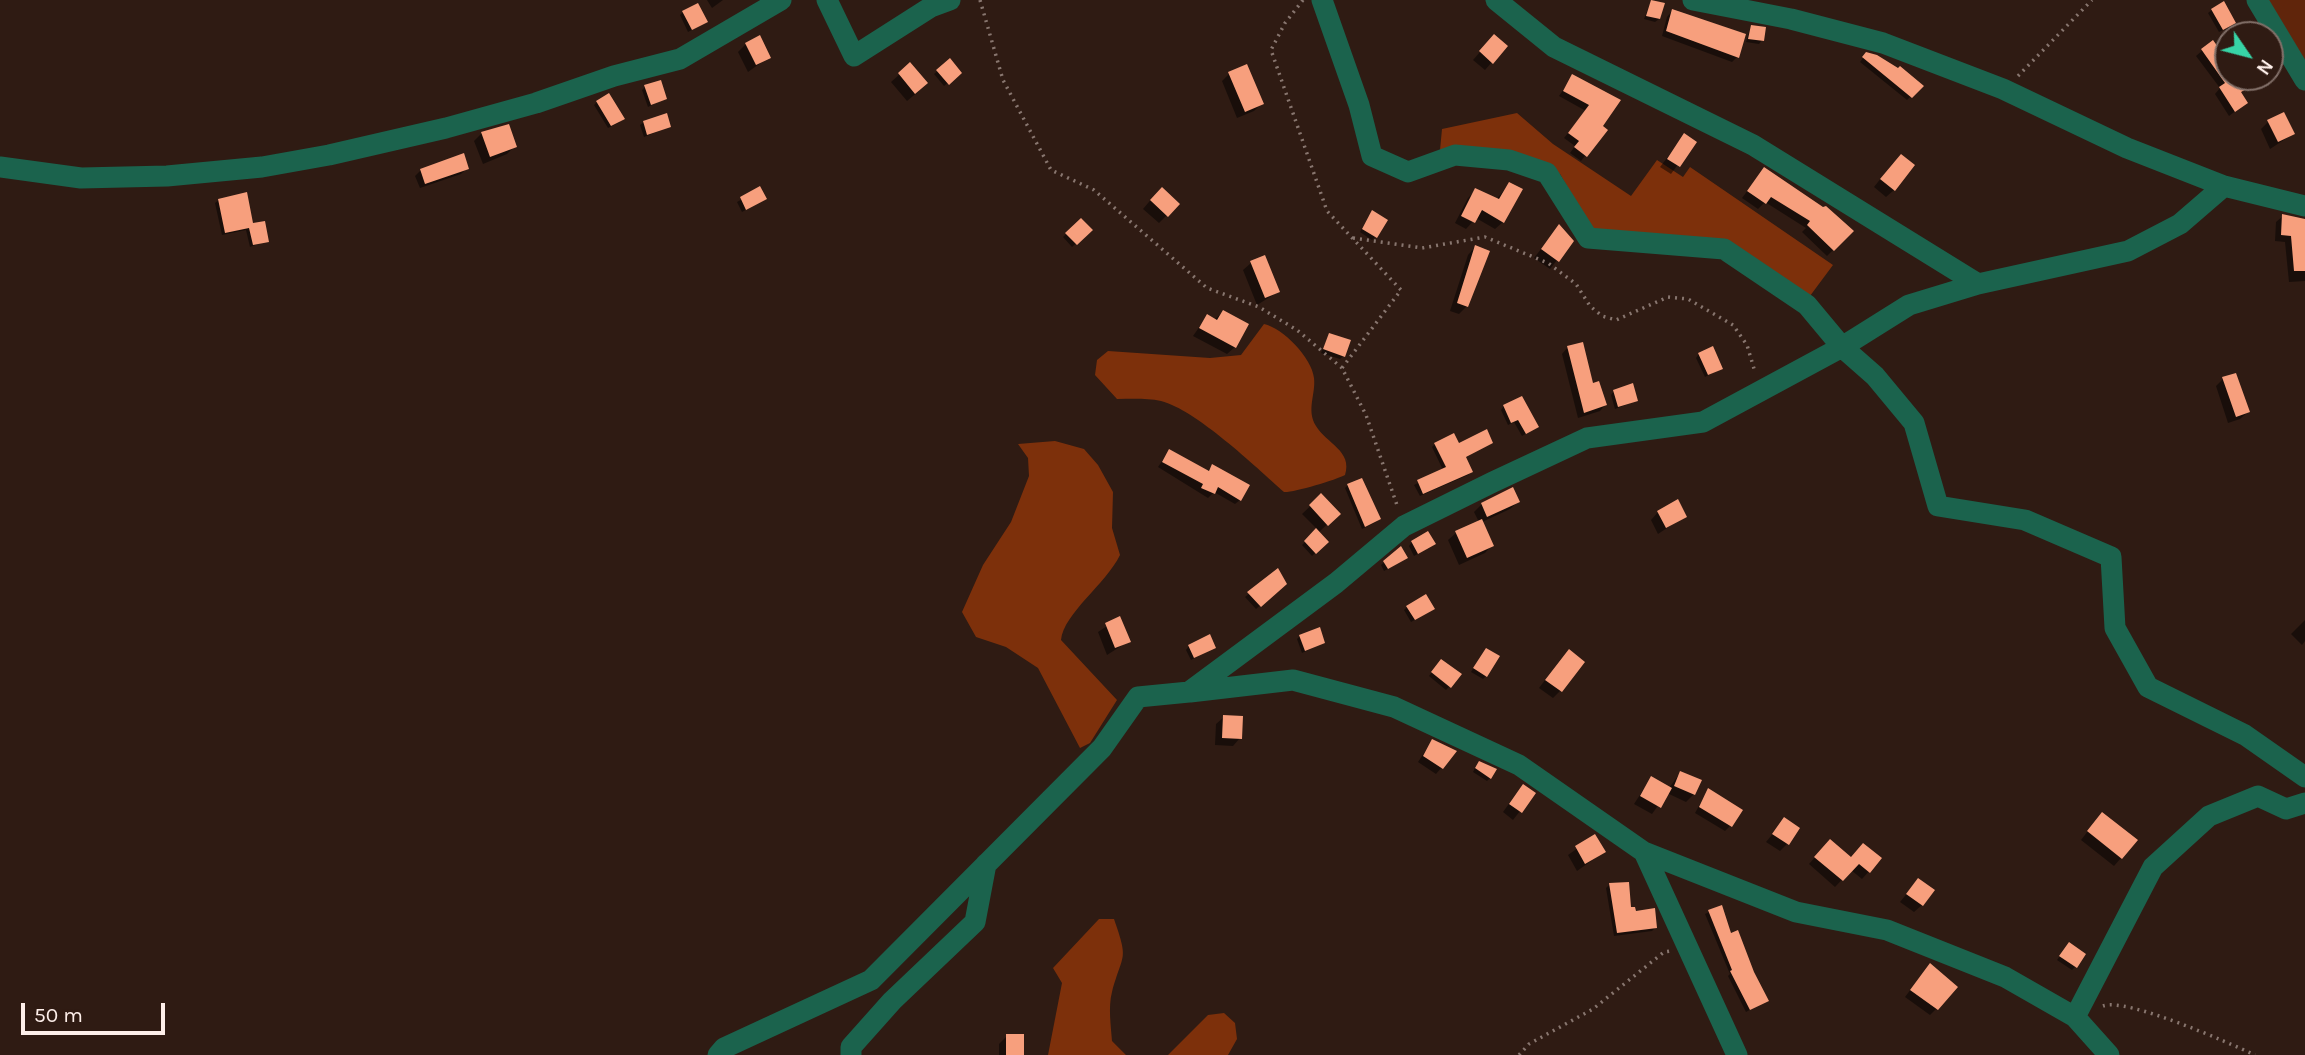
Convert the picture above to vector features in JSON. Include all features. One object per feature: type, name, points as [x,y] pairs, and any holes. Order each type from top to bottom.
[{"type":"street","points":[[0,167],[81,177],[167,176],[262,167],[329,155],[446,128],[536,103],[614,75],[680,59],[781,0]]},
{"type":"street","points":[[827,0],[854,56],[931,7],[950,0]]},
{"type":"street","points":[[1321,0],[1359,106],[1372,156],[1408,172],[1455,155],[1509,160],[1547,173],[1588,238],[1724,249],[1807,305],[1842,347],[1875,376],[1914,423],[1938,506],[2025,520],[2111,557],[2115,628],[2148,687],[2245,735],[2305,777]]},
{"type":"street","points":[[1496,0],[1554,47],[1753,145],[1978,284]]},
{"type":"street","points":[[1693,0],[1791,19],[1883,43],[2003,89],[2127,148],[2224,186],[2305,206]]},
{"type":"street","points":[[2257,0],[2305,80]]},
{"type":"street","points":[[1189,692],[1336,583],[1404,526],[1587,438],[1703,422],[1842,347],[1909,305],[1978,284],[2128,251],[2180,224],[2224,186]]},
{"type":"street","points":[[719,1055],[724,1048],[871,980],[1102,748],[1138,697],[1293,680],[1394,707],[1519,765],[1644,852],[1796,912],[1887,930],[2005,977],[2075,1017],[2109,1055]]},
{"type":"street","points":[[2075,1017],[2153,867],[2209,817],[2258,796],[2286,809],[2305,803]]},
{"type":"street","points":[[1644,852],[1737,1055]]},
{"type":"street","points":[[851,1055],[851,1047],[892,1001],[975,922],[986,864]]},
{"type":"path","points":[[980,0],[1003,80],[1051,170],[1094,190],[1207,288],[1259,307],[1297,330],[1342,368],[1366,415],[1404,526]]},
{"type":"path","points":[[1304,0],[1285,23],[1271,50],[1327,211],[1401,290],[1342,368]]},
{"type":"path","points":[[2003,89],[2037,59],[2092,0]]},
{"type":"path","points":[[1352,238],[1422,248],[1486,237],[1548,262],[1576,284],[1590,306],[1602,316],[1616,320],[1668,297],[1688,299],[1733,325],[1747,345],[1761,391]]},
{"type":"path","points":[[1520,1055],[1530,1044],[1593,1009],[1664,952],[1689,948]]},
{"type":"path","points":[[2075,1017],[2111,1003],[2160,1016],[2255,1055]]},
{"type":"shaded area","points":[[2265,0],[2305,0],[2305,60],[2284,28],[2284,21],[2279,21]]},
{"type":"shaded area","points":[[1517,113],[1553,144],[1631,196],[1657,160],[1683,177],[1690,167],[1833,265],[1807,300],[1726,245],[1593,232],[1560,174],[1440,150],[1442,129]]},
{"type":"shaded area","points":[[1264,324],[1280,331],[1308,362],[1314,378],[1313,420],[1320,432],[1342,453],[1345,475],[1314,486],[1284,492],[1225,440],[1191,415],[1161,401],[1117,399],[1095,375],[1097,360],[1108,351],[1210,358],[1241,355]]},
{"type":"shaded area","points":[[1055,441],[1084,449],[1098,465],[1113,492],[1112,528],[1120,555],[1070,619],[1061,640],[1117,700],[1090,743],[1080,748],[1038,668],[1006,647],[976,637],[962,612],[983,565],[1011,522],[1029,476],[1028,458],[1018,444]]},
{"type":"shaded area","points":[[1099,919],[1114,919],[1122,943],[1123,957],[1112,992],[1110,1016],[1112,1041],[1126,1055],[1048,1055],[1062,983],[1053,968]]},
{"type":"shaded area","points":[[1224,1013],[1235,1023],[1237,1039],[1228,1055],[1168,1055],[1208,1015]]},
{"type":"building","points":[[1651,0],[1665,3],[1660,19],[1646,16]]},
{"type":"building","points":[[2224,1],[2235,21],[2218,21],[2211,9]]},
{"type":"building","points":[[698,3],[708,22],[692,30],[682,11]]},
{"type":"building","points":[[1672,9],[1746,34],[1739,58],[1666,31]]},
{"type":"building","points":[[1751,25],[1766,27],[1764,41],[1748,39]]},
{"type":"building","points":[[1494,34],[1508,46],[1493,64],[1479,51]]},
{"type":"building","points":[[760,35],[771,58],[756,65],[745,43]]},
{"type":"building","points":[[2214,41],[2214,67],[2201,49]]},
{"type":"building","points":[[1866,52],[1877,55],[1898,68],[1900,66],[1924,86],[1912,98],[1862,57]]},
{"type":"building","points":[[950,58],[962,73],[949,85],[936,70]]},
{"type":"building","points":[[910,62],[928,83],[915,94],[898,73]]},
{"type":"building","points":[[1247,64],[1264,104],[1245,112],[1228,72]]},
{"type":"building","points":[[1572,74],[1621,100],[1603,126],[1608,130],[1587,157],[1574,147],[1579,141],[1568,133],[1589,105],[1563,91]]},
{"type":"building","points":[[661,80],[667,99],[651,105],[644,85]]},
{"type":"building","points":[[2222,91],[2243,91],[2248,103],[2235,112]]},
{"type":"building","points":[[609,93],[625,119],[611,126],[596,101]]},
{"type":"building","points":[[2284,112],[2295,134],[2278,142],[2267,120]]},
{"type":"building","points":[[667,113],[671,127],[647,135],[643,121]]},
{"type":"building","points":[[509,124],[517,147],[490,157],[481,132]]},
{"type":"building","points":[[1684,133],[1697,142],[1680,167],[1667,159]]},
{"type":"building","points":[[464,153],[469,169],[425,184],[420,169]]},
{"type":"building","points":[[1901,154],[1915,165],[1895,191],[1880,179]]},
{"type":"building","points":[[1764,167],[1823,207],[1826,206],[1854,231],[1834,251],[1807,225],[1810,221],[1771,197],[1766,204],[1747,191]]},
{"type":"building","points":[[1509,182],[1523,189],[1504,223],[1482,210],[1475,223],[1461,216],[1475,188],[1499,199]]},
{"type":"building","points":[[760,186],[767,199],[746,210],[740,197]]},
{"type":"building","points":[[1162,187],[1180,204],[1168,217],[1150,200]]},
{"type":"building","points":[[247,192],[253,223],[265,221],[269,242],[253,245],[249,228],[225,233],[218,199]]},
{"type":"building","points":[[1372,210],[1388,220],[1377,238],[1362,229]]},
{"type":"building","points":[[2282,214],[2305,219],[2305,271],[2294,271],[2291,236],[2281,235]]},
{"type":"building","points":[[1081,218],[1093,230],[1077,245],[1065,233]]},
{"type":"building","points":[[1559,224],[1574,241],[1559,262],[1541,249]]},
{"type":"building","points":[[1475,245],[1490,251],[1468,307],[1457,303]]},
{"type":"building","points":[[1265,255],[1280,292],[1265,298],[1250,261]]},
{"type":"building","points":[[1223,310],[1249,324],[1236,348],[1199,328],[1207,314],[1217,320]]},
{"type":"building","points":[[1329,333],[1351,340],[1345,357],[1323,349]]},
{"type":"building","points":[[1583,342],[1593,383],[1599,381],[1607,405],[1584,413],[1567,346]]},
{"type":"building","points":[[1713,346],[1723,369],[1708,375],[1698,353]]},
{"type":"building","points":[[2236,373],[2250,412],[2236,417],[2222,377]]},
{"type":"building","points":[[1633,383],[1638,401],[1618,407],[1613,390]]},
{"type":"building","points":[[1522,396],[1539,427],[1526,434],[1518,420],[1511,423],[1503,405]]},
{"type":"building","points":[[1487,429],[1493,443],[1466,457],[1473,472],[1423,494],[1417,480],[1446,467],[1434,443],[1454,433],[1459,443]]},
{"type":"building","points":[[1169,449],[1209,471],[1212,464],[1250,485],[1241,501],[1218,487],[1215,494],[1201,488],[1203,484],[1162,462]]},
{"type":"building","points":[[1362,478],[1381,519],[1365,527],[1347,484]]},
{"type":"building","points":[[1513,487],[1520,502],[1487,517],[1481,503]]},
{"type":"building","points":[[1321,493],[1341,514],[1328,526],[1309,505]]},
{"type":"building","points":[[1678,499],[1687,517],[1666,528],[1657,511]]},
{"type":"building","points":[[1482,519],[1494,546],[1467,558],[1455,531]]},
{"type":"building","points":[[1316,528],[1329,542],[1316,554],[1304,541]]},
{"type":"building","points":[[1428,531],[1436,544],[1418,554],[1411,541]]},
{"type":"building","points":[[1401,546],[1408,558],[1388,569],[1383,561]]},
{"type":"building","points":[[1278,568],[1287,584],[1261,607],[1247,592]]},
{"type":"building","points":[[1426,594],[1435,609],[1415,620],[1406,606]]},
{"type":"building","points":[[1120,616],[1131,642],[1115,648],[1105,623]]},
{"type":"building","points":[[1320,627],[1325,643],[1305,651],[1299,635]]},
{"type":"building","points":[[1210,634],[1216,648],[1194,658],[1188,645]]},
{"type":"building","points":[[1486,648],[1500,656],[1487,677],[1473,668]]},
{"type":"building","points":[[1569,649],[1585,662],[1562,692],[1545,680]]},
{"type":"building","points":[[1441,659],[1462,674],[1451,688],[1431,672]]},
{"type":"building","points":[[1223,715],[1243,716],[1242,739],[1222,738]]},
{"type":"building","points":[[1432,739],[1457,751],[1443,769],[1423,756]]},
{"type":"building","points":[[1479,761],[1497,769],[1491,779],[1475,768]]},
{"type":"building","points":[[1680,771],[1702,780],[1695,795],[1674,786]]},
{"type":"building","points":[[1651,776],[1672,788],[1661,808],[1640,796]]},
{"type":"building","points":[[1523,784],[1536,793],[1522,813],[1509,804]]},
{"type":"building","points":[[1708,788],[1743,810],[1732,827],[1699,807]]},
{"type":"building","points":[[2102,812],[2138,840],[2122,859],[2087,831]]},
{"type":"building","points":[[1784,817],[1800,828],[1789,845],[1772,834]]},
{"type":"building","points":[[1595,834],[1606,852],[1585,864],[1575,846]]},
{"type":"building","points":[[1830,839],[1851,857],[1863,843],[1882,858],[1870,873],[1859,864],[1843,881],[1814,857]]},
{"type":"building","points":[[1918,878],[1935,890],[1923,906],[1906,894]]},
{"type":"building","points":[[1629,882],[1631,907],[1635,907],[1636,911],[1655,908],[1657,928],[1617,933],[1609,883]]},
{"type":"building","points":[[1722,905],[1731,933],[1738,930],[1754,972],[1769,1001],[1750,1010],[1730,971],[1732,970],[1708,910]]},
{"type":"building","points":[[2069,942],[2086,954],[2077,968],[2059,956]]},
{"type":"building","points":[[1930,963],[1958,987],[1938,1010],[1910,990]]},
{"type":"building","points":[[1006,1034],[1024,1034],[1024,1055],[1006,1055]]}]
